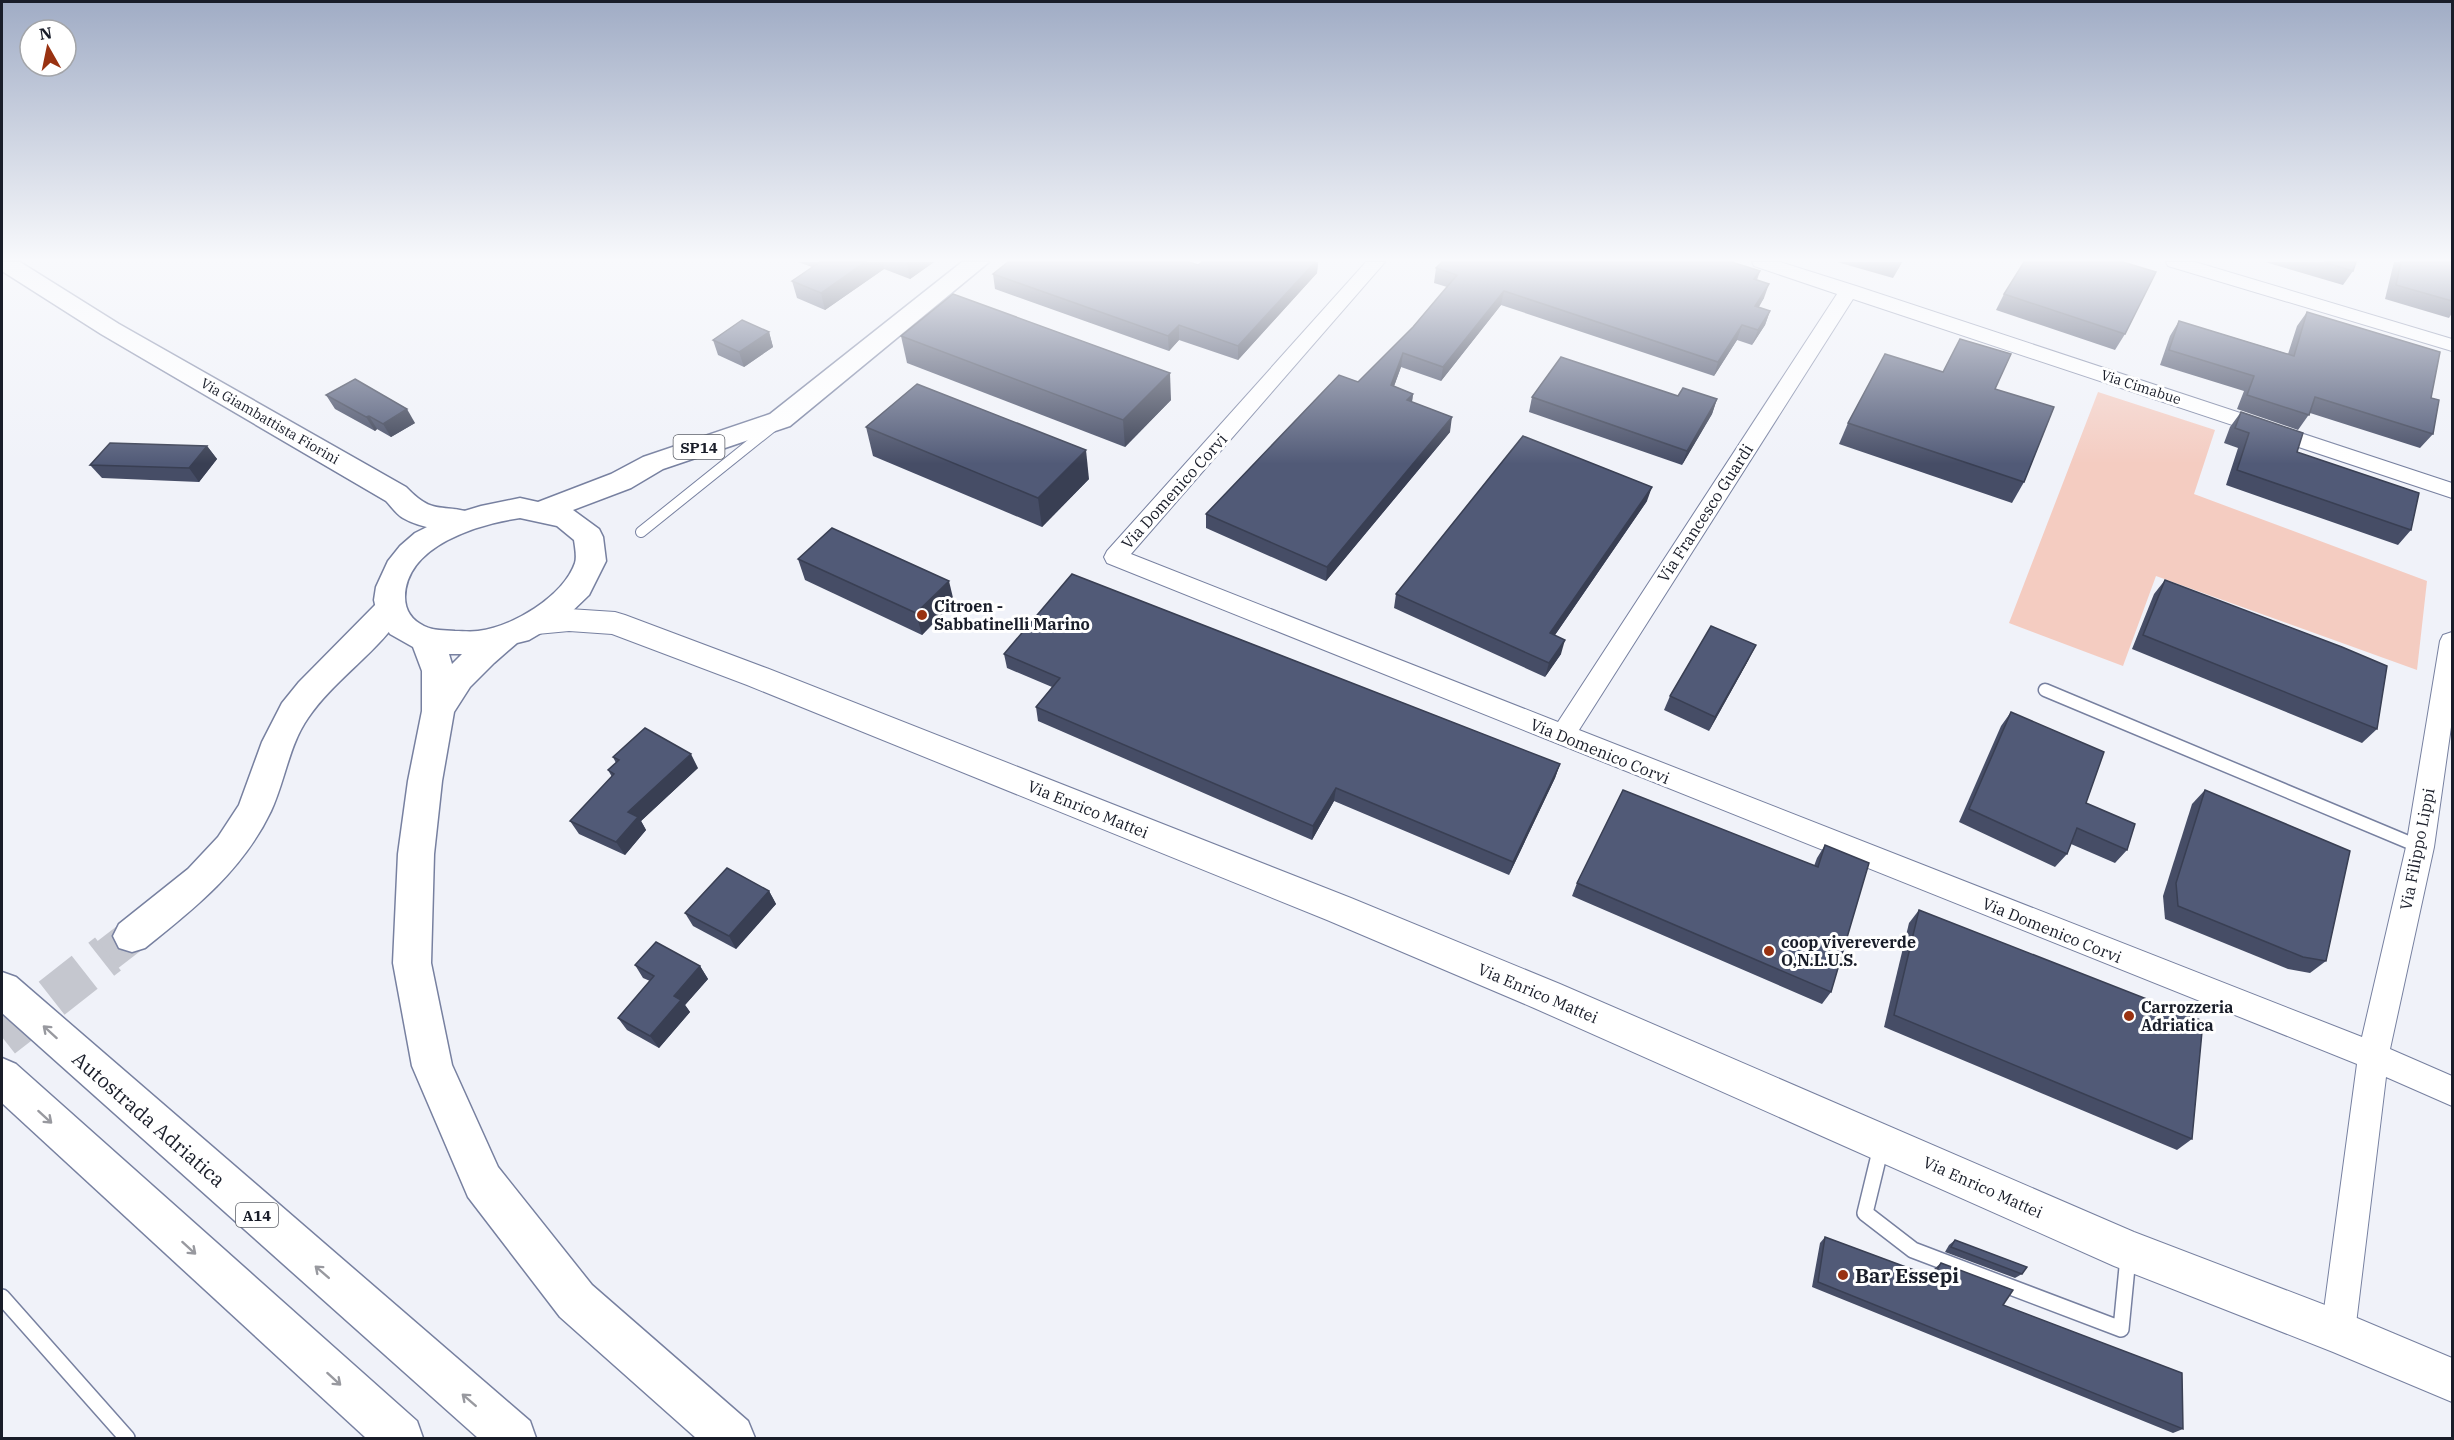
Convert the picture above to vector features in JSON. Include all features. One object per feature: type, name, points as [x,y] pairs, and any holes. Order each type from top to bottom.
[{"type":"main road","name":"Via Giambattista Fiorini","points":[[110,329],[396,494],[411,510],[428,517],[463,520]]},
{"type":"main road","name":"SP14","points":[[545,510],[621,480],[653,463],[780,420],[893,329]]},
{"type":"main road","name":"SP14","points":[[585,532],[601,505],[621,480]]},
{"type":"main road","points":[[408,627],[449,644],[477,643],[506,636],[537,623],[571,598],[582,584],[591,565],[591,547],[585,532],[569,518],[545,510],[520,508],[492,512],[463,520],[439,532],[419,546],[404,561],[394,578],[389,594],[408,627],[434,656],[438,671],[438,711],[425,781],[416,854],[412,913],[412,963],[432,1066],[483,1182],[576,1301],[731,1438]]},
{"type":"main road","points":[[411,510],[419,546]]},
{"type":"main road","points":[[132,936],[202,881],[233,847],[255,809],[273,754],[289,719],[308,693],[333,668],[408,627]]},
{"type":"main road","points":[[438,711],[455,681],[476,657],[506,636]]},
{"type":"main road","name":"Autostrada Adriatica","points":[[2,989],[513,1438]]},
{"type":"main road","points":[[2,1077],[400,1438]]},
{"type":"street","name":"Via Domenico Corvi","points":[[1317,329],[1115,557],[2373,1056],[2452,1091]]},
{"type":"street","name":"Via Francesco Guardi","points":[[1562,736],[1824,329]]},
{"type":"street","name":"Via Cimabue","points":[[1967,329],[2452,491]]},
{"type":"street","points":[[2399,329],[2452,345]]},
{"type":"street","name":"Via Enrico Mattei","points":[[582,584],[590,601],[615,622],[1350,914],[1547,996],[2129,1251],[2338,1332],[2452,1380]]},
{"type":"street","name":"Via Enrico Mattei","points":[[537,623],[569,620],[615,622]]},
{"type":"street","name":"Via Filippo Lippi","points":[[2338,1332],[2373,1056],[2420,847],[2452,640]]},
{"type":"lane","points":[[641,532],[780,420]]},
{"type":"lane","points":[[2045,690],[2420,847]]},
{"type":"lane","points":[[1881,1143],[1866,1213],[1913,1250],[2121,1329],[2129,1251]]},
{"type":"lane","points":[[2,1297],[127,1438]]},
{"type":"shaded area","points":[[2098,392],[2215,430],[2194,494],[2427,581],[2417,670],[2156,576],[2123,666],[2009,623]]},
{"type":"building","points":[[729,329],[763,329],[769,332],[739,352],[713,340]]},
{"type":"building","points":[[909,329],[1050,329],[1170,373],[1123,420],[901,336]]},
{"type":"building","points":[[1149,329],[1175,329],[1168,336]]},
{"type":"building","points":[[1191,329],[1253,329],[1238,346]]},
{"type":"building","points":[[1411,329],[1473,329],[1443,367],[1403,353],[1391,385],[1413,394],[1407,400],[1452,417],[1327,567],[1206,514],[1339,375],[1358,382]]},
{"type":"building","points":[[1619,329],[1739,329],[1718,362]]},
{"type":"building","points":[[2110,329],[2127,329],[2125,334]]},
{"type":"building","points":[[2176,329],[2206,329],[2294,356],[2302,329],[2364,329],[2440,352],[2431,398],[2439,400],[2433,434],[2315,397],[2309,415],[2247,395],[2254,376],[2169,350]]},
{"type":"building","points":[[1960,339],[2011,354],[1995,389],[2054,407],[2024,482],[1848,423],[1885,354],[1943,372]]},
{"type":"building","points":[[1561,357],[1678,396],[1683,388],[1717,399],[1687,451],[1532,397]]},
{"type":"building","points":[[355,379],[407,409],[383,424],[326,395]]},
{"type":"building","points":[[917,384],[1086,450],[1038,498],[866,427]]},
{"type":"building","points":[[2241,412],[2303,433],[2297,452],[2419,493],[2411,530],[2237,470],[2249,433],[2235,428]]},
{"type":"building","points":[[1523,436],[1652,487],[1550,633],[1565,640],[1549,663],[1396,594]]},
{"type":"building","points":[[110,443],[207,446],[189,468],[90,465]]},
{"type":"building","points":[[832,528],[949,581],[916,613],[798,559]]},
{"type":"building","points":[[1072,574],[1560,764],[1513,862],[1336,788],[1313,826],[1036,707],[1060,678],[1004,654]]},
{"type":"building","points":[[2165,580],[2387,666],[2377,729],[2143,635]]},
{"type":"building","points":[[1711,626],[1756,645],[1715,717],[1670,696]]},
{"type":"building","points":[[2011,712],[2104,752],[2086,803],[2135,824],[2127,850],[2077,828],[2067,854],[1969,809]]},
{"type":"building","points":[[645,728],[691,754],[628,812],[638,817],[616,842],[570,821],[614,774],[608,770],[619,760],[613,757]]},
{"type":"building","name":"coop vivereverde O,N.L.U.S.","points":[[1623,790],[1818,867],[1825,845],[1869,863],[1831,992],[1577,883]]},
{"type":"building","points":[[2205,790],[2350,851],[2326,961],[2303,957],[2178,906],[2176,883]]},
{"type":"building","points":[[727,868],[769,891],[729,936],[685,913]]},
{"type":"building","points":[[1919,910],[2203,1021],[2192,1139],[1894,1015]]},
{"type":"building","points":[[656,942],[700,966],[674,996],[681,1000],[650,1036],[618,1018],[654,976],[635,965]]},
{"type":"building","points":[[1825,1237],[1933,1277],[1941,1263],[2013,1290],[2003,1305],[2182,1373],[2183,1429],[1818,1282]]},
{"type":"building","points":[[1955,1240],[2027,1267],[2022,1274],[1951,1247]]},
{"type":"tunnel","points":[[106,956],[132,936]]},
{"type":"tunnel","points":[[2,1037],[108,954]]},
{"type":"place","name":"Citroen - Sabbatinelli Marino","points":[[922,615]]},
{"type":"place","name":"coop vivereverde O,N.L.U.S.","points":[[1769,951]]},
{"type":"place","name":"Carrozzeria Adriatica","points":[[2129,1016]]},
{"type":"place","name":"Bar Essepi","points":[[1843,1275]]}]
